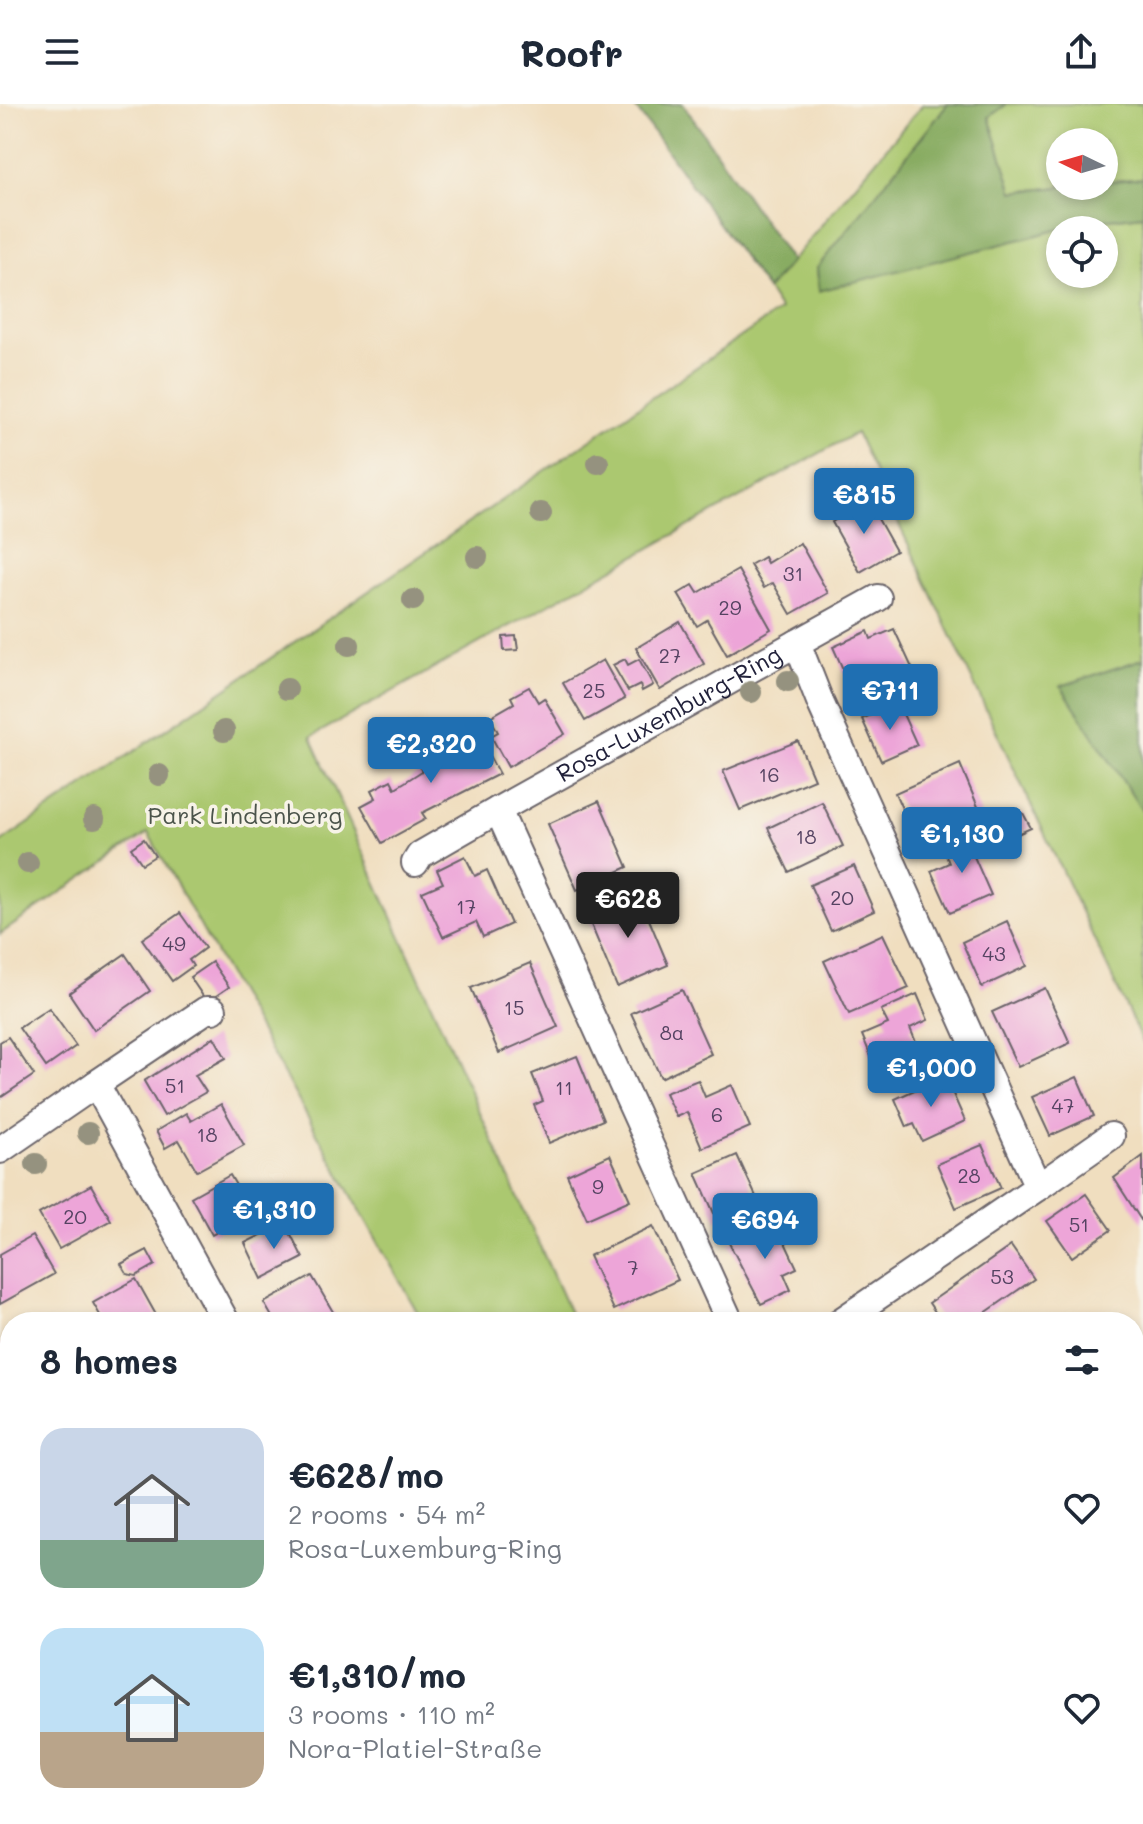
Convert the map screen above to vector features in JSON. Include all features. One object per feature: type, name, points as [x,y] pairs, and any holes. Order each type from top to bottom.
[{"type":"street","name":"Rosa-Luxemburg-Ring","points":[[415,863],[420,855],[498,810],[878,598]]},
{"type":"street","name":"Rosa-Luxemburg-Ring","points":[[797,643],[821,704],[1038,1187]]},
{"type":"street","points":[[498,810],[725,1312]]},
{"type":"street","points":[[0,1150],[206,1010],[213,1010]]},
{"type":"street","points":[[96,1084],[221,1312]]},
{"type":"street","points":[[855,1312],[1111,1136]]},
{"type":"green space","points":[[633,104],[683,104],[791,261],[767,290]]},
{"type":"green space","name":"Park Lindenberg","points":[[923,104],[948,104],[817,268],[819,290],[1046,233],[1046,288],[1118,288],[1118,218],[1143,215],[1143,659],[1062,686],[1143,812],[1143,1043],[856,433],[311,737],[570,1312],[417,1312],[148,833],[0,934],[0,843],[780,310],[767,290]]},
{"type":"green space","points":[[948,104],[1007,104],[989,117],[1013,192],[1046,188],[1046,200],[1118,200],[1118,181],[1143,178],[1143,215],[1118,218],[1046,216],[1046,233],[819,291],[817,268]]},
{"type":"green space","points":[[1007,104],[1143,104],[1143,178],[1118,181],[1118,128],[1046,128],[1046,188],[1013,192],[989,117]]},
{"type":"green space","points":[[1143,659],[1143,812],[1061,686]]},
{"type":"building","points":[[868,501],[896,551],[860,572],[832,522]]},
{"type":"building","points":[[800,543],[828,593],[791,614],[773,583],[764,588],[750,565],[764,557],[767,563]]},
{"type":"building","points":[[738,570],[771,629],[727,655],[707,620],[697,626],[678,594],[693,585],[698,593]]},
{"type":"building","points":[[680,622],[704,664],[660,690],[636,648]]},
{"type":"building","points":[[894,629],[913,670],[855,696],[833,647],[868,631],[871,639]]},
{"type":"building","points":[[516,636],[518,650],[504,651],[503,637]]},
{"type":"building","points":[[625,659],[628,665],[639,659],[653,685],[642,691],[640,685],[628,691],[613,665]]},
{"type":"building","points":[[603,660],[625,699],[585,721],[563,683]]},
{"type":"building","points":[[529,687],[538,702],[544,698],[565,734],[508,767],[491,736],[498,732],[490,717],[514,703],[511,697]]},
{"type":"building","points":[[898,703],[917,745],[881,761],[862,719]]},
{"type":"building","points":[[473,726],[499,774],[422,813],[426,819],[382,843],[361,806],[376,798],[372,790],[391,780],[395,788],[405,782],[422,771],[419,765],[429,760],[425,752]]},
{"type":"building","points":[[798,741],[814,779],[740,810],[723,771]]},
{"type":"building","points":[[960,764],[981,814],[955,832],[949,826],[918,844],[895,793]]},
{"type":"building","points":[[599,801],[628,867],[577,890],[548,824]]},
{"type":"building","points":[[822,802],[843,846],[789,872],[768,828]]},
{"type":"building","points":[[1023,813],[1031,828],[1018,834],[1010,819]]},
{"type":"building","points":[[980,832],[986,846],[972,852],[991,895],[950,913],[931,871],[949,863],[943,848]]},
{"type":"building","points":[[144,839],[155,856],[142,864],[131,848]]},
{"type":"building","points":[[465,856],[475,876],[487,870],[511,924],[483,937],[476,922],[443,937],[422,892],[443,883],[437,870]]},
{"type":"building","points":[[854,866],[874,911],[831,931],[810,885]]},
{"type":"building","points":[[638,893],[668,965],[617,987],[587,915]]},
{"type":"building","points":[[180,913],[205,948],[189,960],[193,966],[172,981],[142,939]]},
{"type":"building","points":[[1007,921],[1027,966],[982,987],[962,942]]},
{"type":"building","points":[[883,934],[909,988],[849,1014],[824,961]]},
{"type":"building","points":[[125,954],[150,991],[94,1030],[69,993]]},
{"type":"building","points":[[212,962],[229,987],[207,1002],[190,977]]},
{"type":"building","points":[[530,963],[558,1027],[499,1053],[471,988]]},
{"type":"building","points":[[1045,988],[1070,1043],[1018,1067],[992,1012]]},
{"type":"building","points":[[682,990],[711,1054],[661,1078],[631,1013]]},
{"type":"building","points":[[917,994],[928,1020],[910,1028],[923,1059],[880,1078],[862,1035],[888,1024],[881,1010]]},
{"type":"building","points":[[49,1008],[76,1046],[46,1067],[19,1028]]},
{"type":"building","points":[[8,1037],[34,1075],[0,1098],[0,1042]]},
{"type":"building","points":[[214,1037],[226,1058],[195,1075],[206,1092],[164,1116],[144,1081]]},
{"type":"building","points":[[577,1056],[603,1120],[549,1143],[534,1105],[543,1101],[532,1074]]},
{"type":"building","points":[[945,1076],[965,1121],[922,1141],[914,1124],[907,1127],[895,1099]]},
{"type":"building","points":[[1077,1077],[1094,1116],[1050,1136],[1032,1097]]},
{"type":"building","points":[[698,1080],[705,1097],[732,1085],[750,1127],[702,1148],[687,1112],[676,1117],[665,1093]]},
{"type":"building","points":[[221,1104],[244,1145],[197,1171],[179,1140],[165,1148],[156,1131],[186,1113],[191,1121]]},
{"type":"building","points":[[982,1145],[1001,1188],[956,1208],[937,1164]]},
{"type":"building","points":[[610,1155],[630,1200],[587,1219],[567,1175]]},
{"type":"building","points":[[737,1155],[758,1201],[717,1220],[696,1173]]},
{"type":"building","points":[[1143,1156],[1143,1223],[1114,1178]]},
{"type":"building","points":[[230,1175],[252,1213],[212,1235],[191,1197]]},
{"type":"building","points":[[91,1185],[111,1220],[59,1249],[39,1214]]},
{"type":"building","points":[[1086,1194],[1111,1230],[1072,1257],[1047,1221]]},
{"type":"building","points":[[775,1221],[797,1268],[784,1274],[791,1290],[761,1304],[729,1243]]},
{"type":"building","points":[[285,1223],[303,1258],[262,1279],[245,1243]]},
{"type":"building","points":[[653,1226],[678,1280],[614,1310],[589,1256]]},
{"type":"building","points":[[32,1236],[54,1274],[0,1304],[0,1254]]},
{"type":"building","points":[[1011,1246],[1034,1279],[986,1312],[935,1312],[929,1303]]},
{"type":"building","points":[[147,1250],[155,1265],[136,1276],[127,1274],[121,1264]]},
{"type":"building","points":[[312,1276],[333,1312],[269,1312],[264,1303]]},
{"type":"building","points":[[136,1279],[154,1312],[98,1312],[93,1303]]}]
